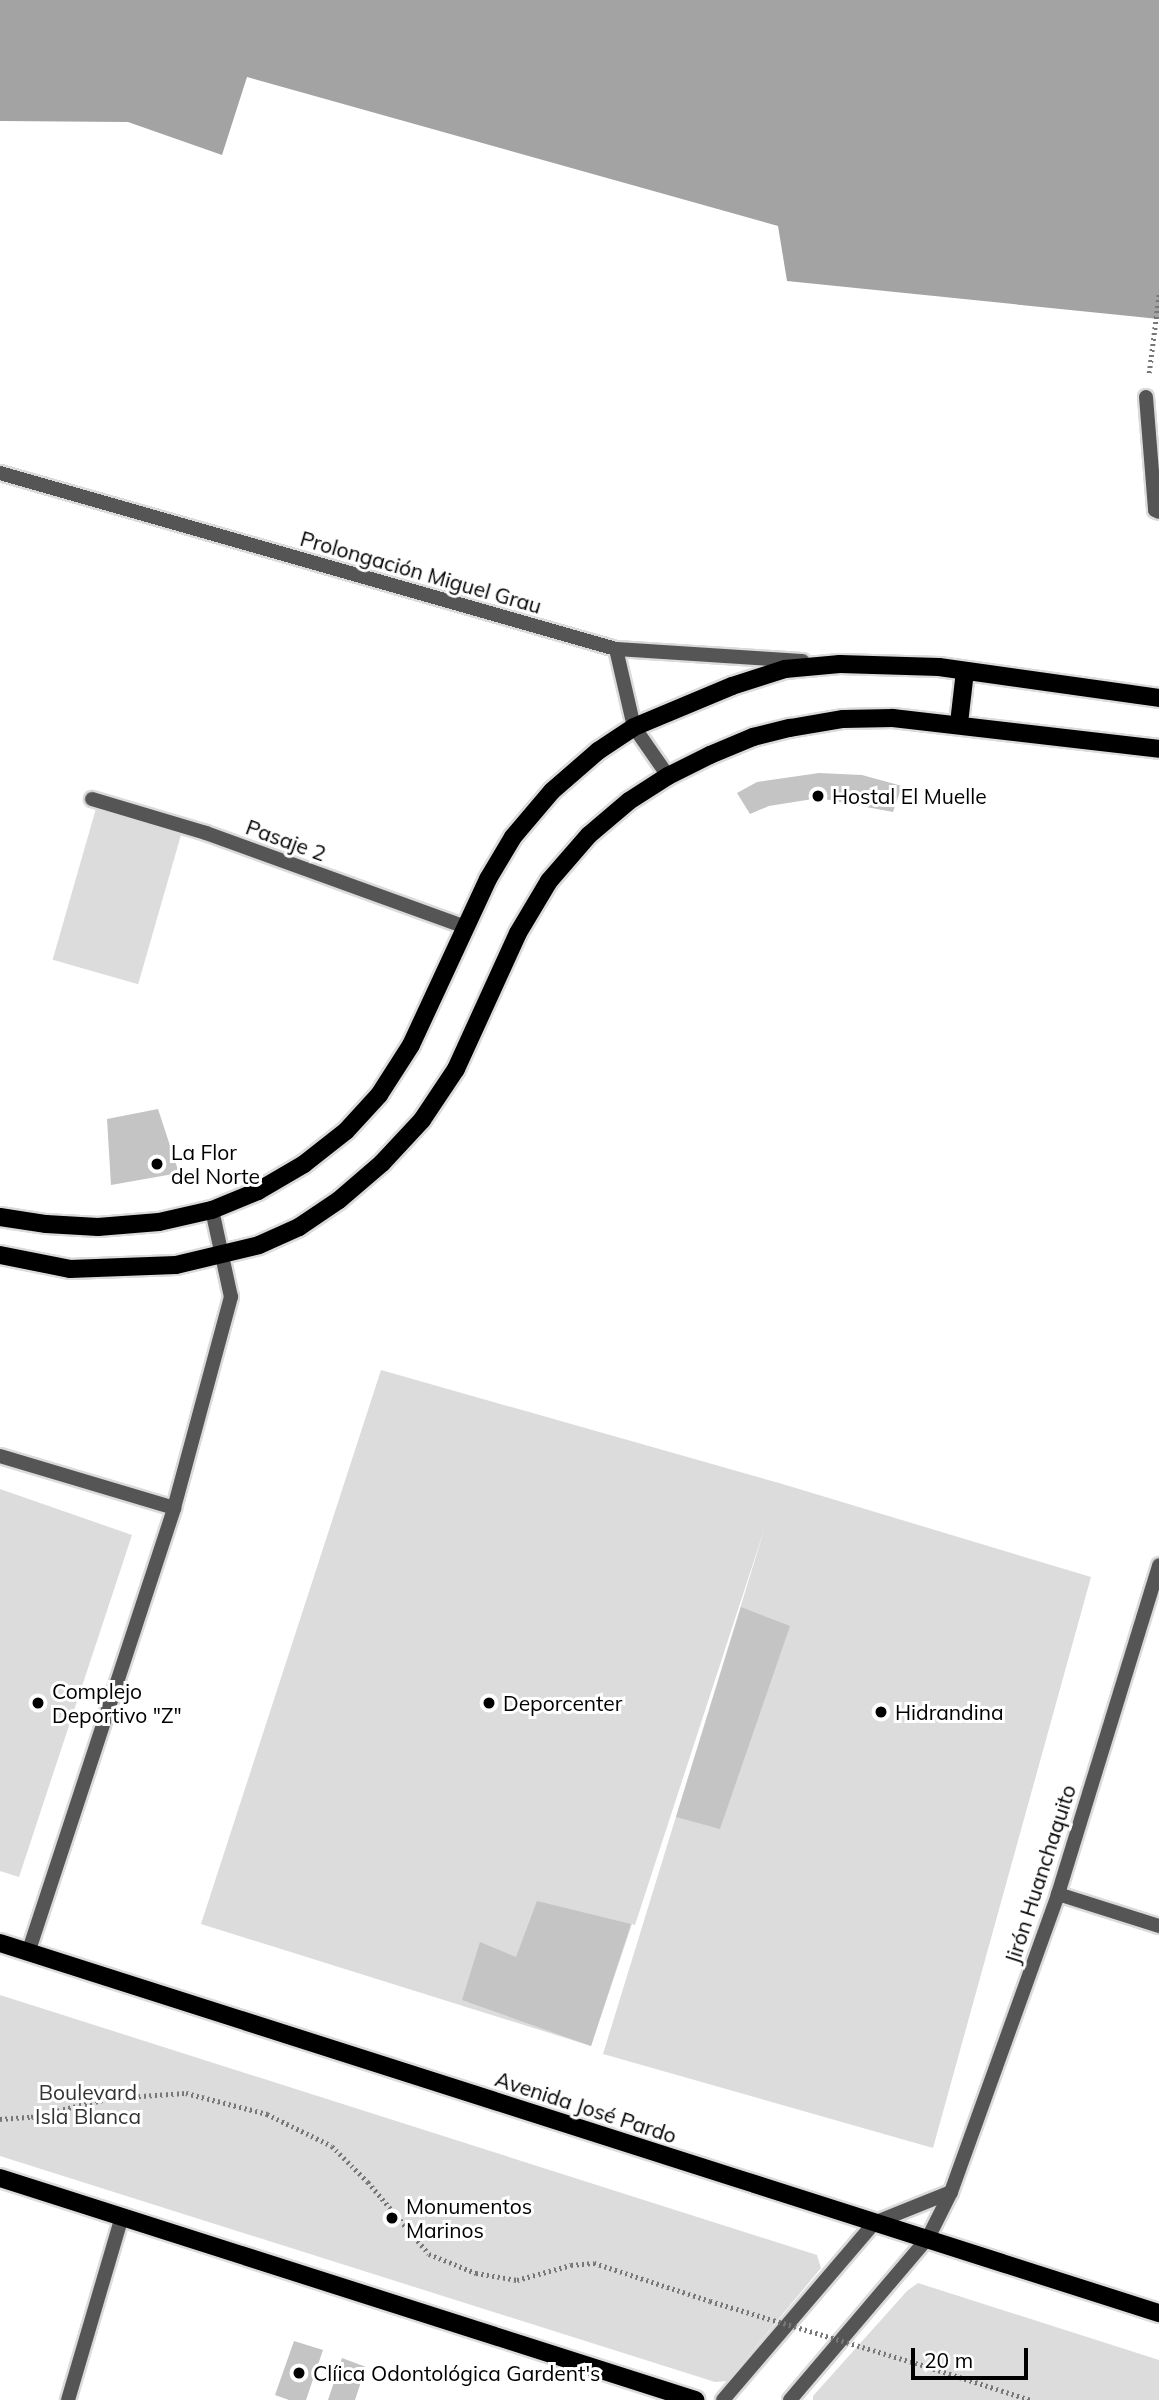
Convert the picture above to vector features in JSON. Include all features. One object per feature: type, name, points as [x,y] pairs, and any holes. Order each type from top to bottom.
[{"type":"main road","points":[[0,1217],[46,1224],[98,1227],[159,1222],[212,1210],[258,1191],[304,1164],[345,1131],[379,1095],[411,1045],[488,879],[513,837],[552,791],[598,751],[634,727],[732,686],[772,673],[840,664],[965,671],[1159,698]]},
{"type":"main road","points":[[959,723],[965,671]]},
{"type":"main road","points":[[0,1255],[70,1269],[176,1265],[259,1245],[299,1227],[339,1200],[382,1163],[422,1120],[456,1069],[518,933],[549,881],[589,835],[629,801],[668,776],[742,741],[790,728],[843,719],[893,718],[959,723],[1159,749]]},
{"type":"main road","name":"Avenida José Pardo","points":[[0,1943],[1159,2313]]},
{"type":"main road","points":[[0,2178],[695,2400]]},
{"type":"street","points":[[1146,397],[1155,510],[1159,512]]},
{"type":"street","name":"Prolongación Miguel Grau","points":[[0,473],[616,649],[840,664]]},
{"type":"street","points":[[616,649],[634,727],[668,776]]},
{"type":"street","name":"Pasaje 2","points":[[92,799],[206,833],[465,927]]},
{"type":"street","points":[[28,1952],[174,1508],[231,1297],[224,1255],[212,1210]]},
{"type":"street","points":[[0,1456],[174,1508]]},
{"type":"street","name":"Jirón Huanchaquito","points":[[790,2400],[928,2238],[951,2192],[1058,1894],[1159,1567]]},
{"type":"street","points":[[1058,1894],[1159,1926]]},
{"type":"street","points":[[723,2400],[874,2223],[951,2192]]},
{"type":"street","points":[[68,2400],[122,2216]]},
{"type":"path","points":[[1146,397],[1159,294]]},
{"type":"path","points":[[0,2119],[31,2117],[111,2098],[186,2093],[267,2114],[332,2146],[429,2254],[476,2273],[517,2280],[571,2265],[594,2263],[1031,2400]]},
{"type":"green space","points":[[97,805],[183,830],[138,984],[53,960]]},
{"type":"green space","points":[[381,1370],[779,1483],[1091,1577],[933,2148],[603,2054],[765,1527],[635,1925],[632,1924],[591,2046],[201,1924]]},
{"type":"green space","name":"Complejo Deportivo \"Z\"","points":[[0,1489],[132,1535],[19,1877],[0,1871]]},
{"type":"green space","name":"Boulevard Isla Blanca","points":[[0,1995],[817,2255],[821,2268],[727,2381],[715,2382],[0,2156]]},
{"type":"green space","points":[[918,2283],[1159,2360],[1159,2400],[813,2400],[813,2396],[907,2291]]},
{"type":"shaded area","points":[[0,0],[1159,0],[1159,319],[787,281],[778,226],[247,77],[222,155],[128,122],[0,121]]},
{"type":"building","name":"Hostal El Muelle","points":[[819,773],[862,775],[902,786],[893,812],[819,798],[769,806],[750,814],[737,793],[757,782]]},
{"type":"building","points":[[158,1109],[179,1173],[111,1185],[107,1119]]},
{"type":"building","points":[[741,1607],[790,1626],[720,1829],[676,1817]]},
{"type":"building","points":[[537,1901],[631,1924],[591,2046],[462,2000],[480,1942],[516,1957]]},
{"type":"building","name":"Clíica Odontológica Gardent's","points":[[294,2341],[323,2350],[306,2400],[289,2400],[275,2395]]},
{"type":"building","points":[[342,2358],[366,2367],[355,2400],[328,2400]]},
{"type":"place","name":"Hostal El Muelle","points":[[818,796]]},
{"type":"place","name":"La Flor del Norte","points":[[157,1164]]},
{"type":"place","name":"Complejo Deportivo \"Z\"","points":[[38,1703]]},
{"type":"place","name":"Deporcenter","points":[[489,1703]]},
{"type":"place","name":"Hidrandina","points":[[881,1712]]},
{"type":"place","name":"Monumentos Marinos","points":[[392,2218]]},
{"type":"place","name":"Clíica Odontológica Gardent's","points":[[299,2373]]}]
